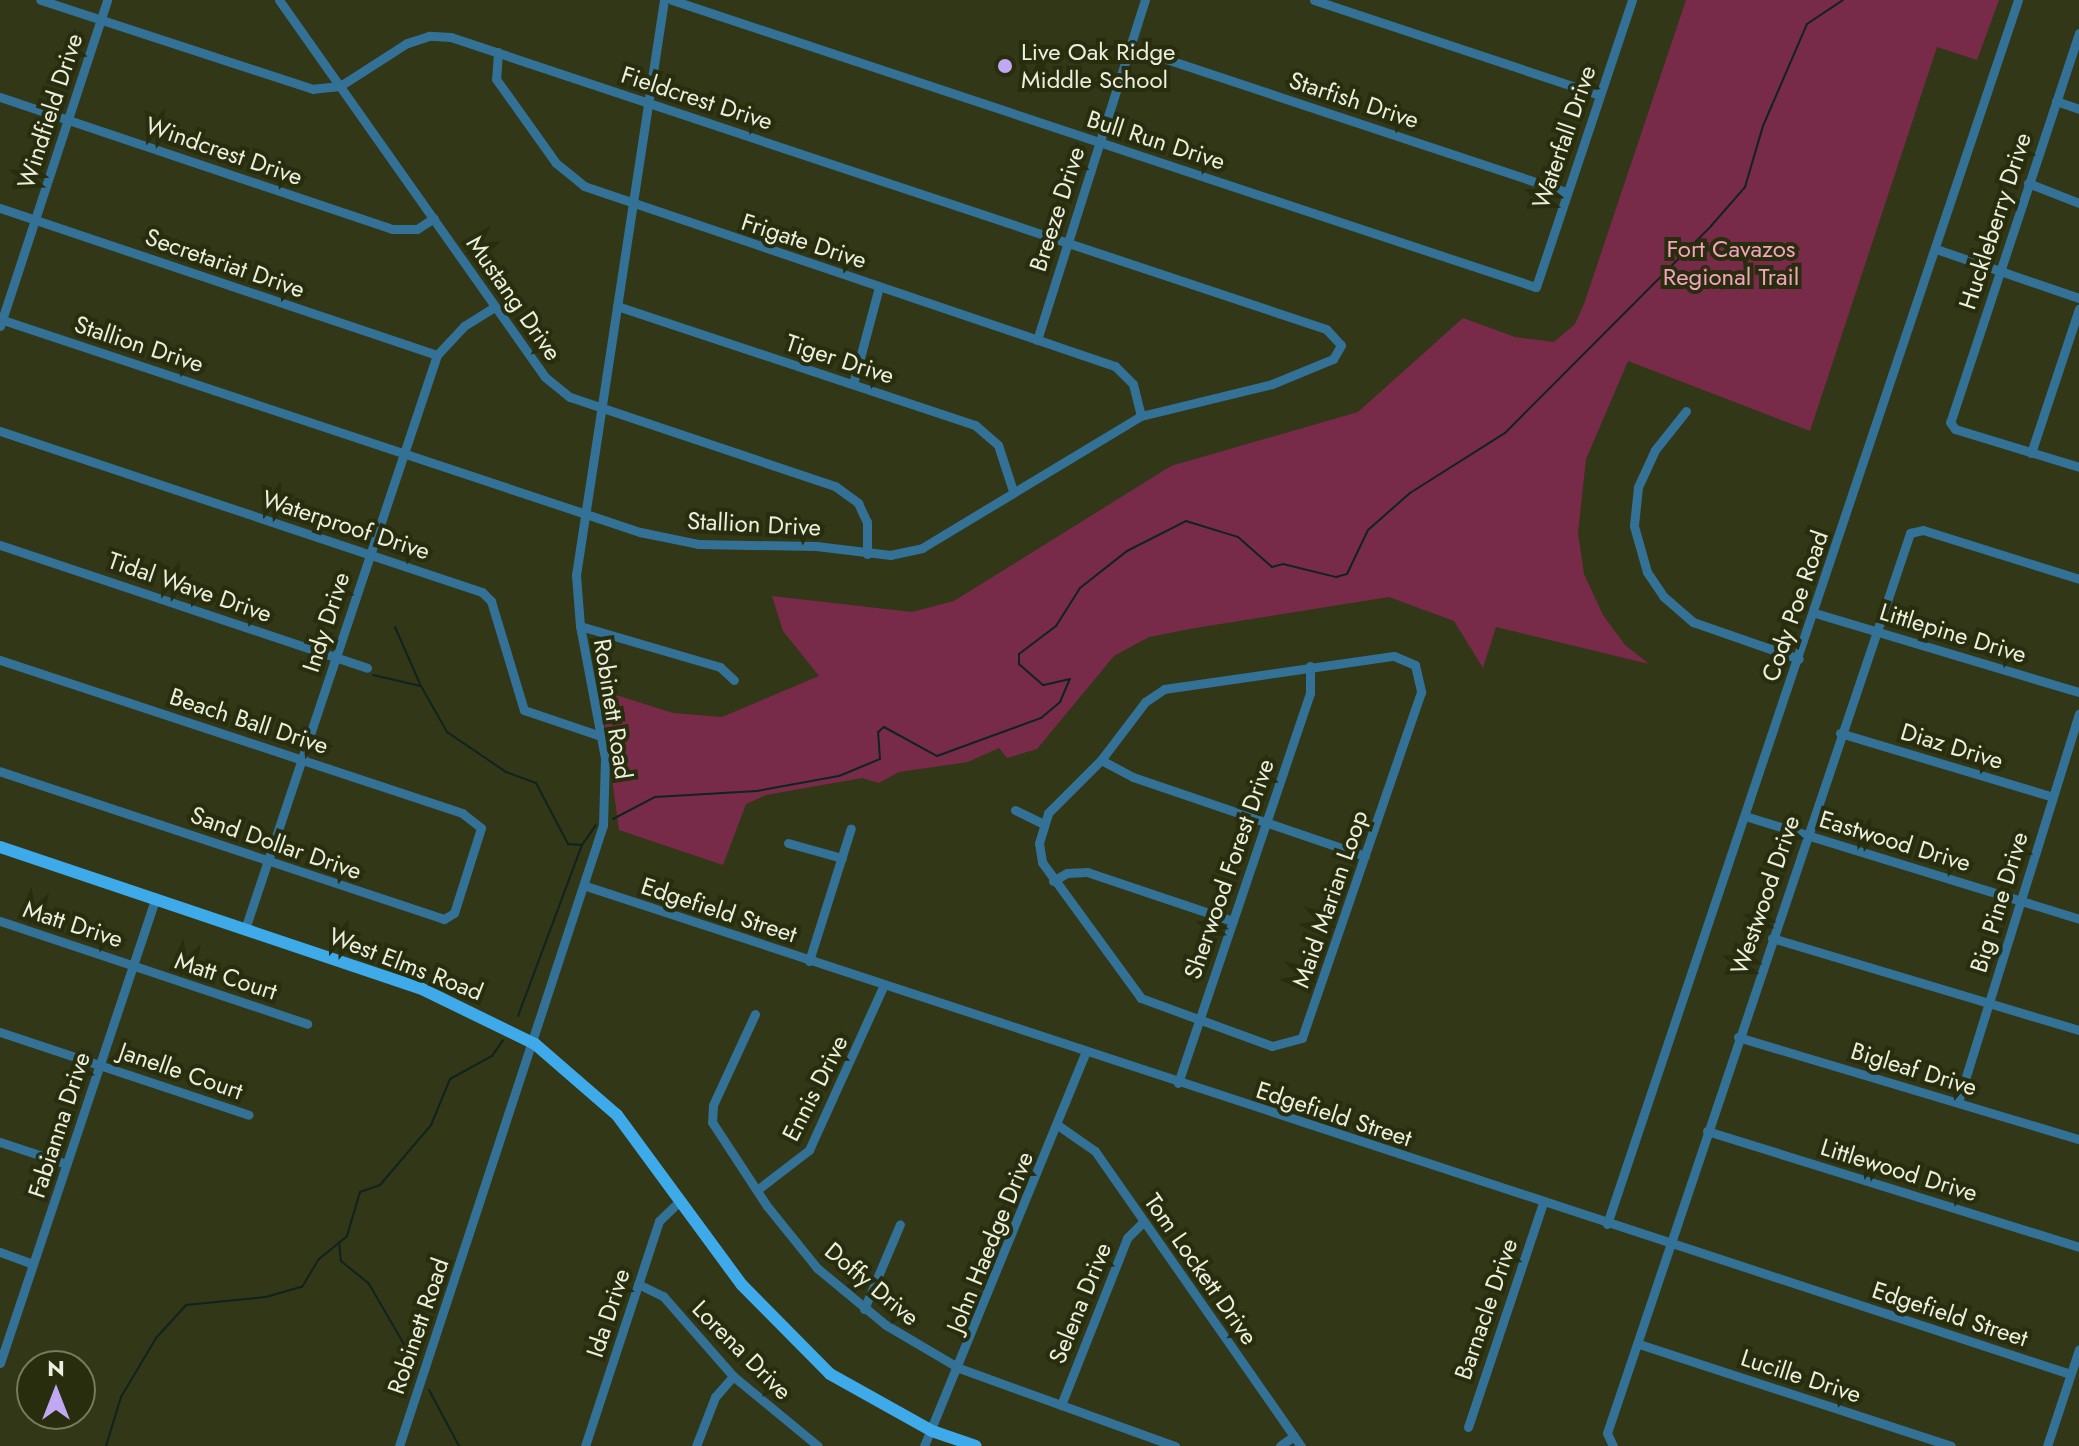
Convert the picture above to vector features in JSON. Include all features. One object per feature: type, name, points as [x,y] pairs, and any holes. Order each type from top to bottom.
[{"type":"main road","name":"West Elms Road","points":[[0,847],[451,1000],[535,1044],[617,1115],[742,1285],[830,1374],[932,1431],[976,1446]]},
{"type":"street","points":[[40,0],[299,87],[340,86]]},
{"type":"street","name":"Windfield Drive","points":[[1,321],[107,0]]},
{"type":"street","name":"Mustang Drive","points":[[279,0],[545,377],[570,397],[835,486],[858,503],[867,522],[867,554]]},
{"type":"street","name":"Robinett Road","points":[[399,1446],[586,886],[605,803],[601,736],[580,626],[576,575],[583,513],[664,0]]},
{"type":"street","name":"Bull Run Drive","points":[[672,0],[1536,287]]},
{"type":"street","name":"Breeze Drive","points":[[1037,340],[1145,0]]},
{"type":"street","points":[[1314,0],[1599,95]]},
{"type":"street","name":"Waterfall Drive","points":[[1536,287],[1632,0]]},
{"type":"street","name":"Cody Poe Road","points":[[1607,1224],[1815,613],[2018,0]]},
{"type":"street","name":"Huckleberry Drive","points":[[2031,453],[1955,429],[1950,422],[2079,33]]},
{"type":"street","name":"Fieldcrest Drive","points":[[340,86],[407,43],[429,36],[451,37],[1326,329],[1341,345]]},
{"type":"street","name":"Starfish Drive","points":[[1130,47],[1566,192]]},
{"type":"street","name":"Frigate Drive","points":[[498,52],[496,79],[556,163],[584,186],[632,205],[1115,366],[1133,384],[1141,416]]},
{"type":"street","name":"Windcrest Drive","points":[[0,97],[392,229],[417,229],[434,218]]},
{"type":"street","points":[[2056,101],[2079,109]]},
{"type":"street","points":[[2028,183],[2079,203]]},
{"type":"street","name":"Secretariat Drive","points":[[0,208],[437,355]]},
{"type":"street","points":[[1936,249],[2079,298]]},
{"type":"street","points":[[853,384],[879,287]]},
{"type":"street","name":"Tiger Drive","points":[[617,306],[983,429],[1003,456],[1013,491]]},
{"type":"street","name":"Indy Drive","points":[[245,929],[437,355],[464,326],[495,307]]},
{"type":"street","points":[[2079,309],[2031,453],[2079,467]]},
{"type":"street","name":"Stallion Drive","points":[[1,321],[583,513],[698,544],[816,546],[890,555],[922,548],[1141,416],[1272,384],[1333,359],[1341,345]]},
{"type":"street","points":[[1686,411],[1649,458],[1638,487],[1634,526],[1647,572],[1663,596],[1693,622],[1799,659]]},
{"type":"street","name":"Waterproof Drive","points":[[0,431],[488,595],[524,710],[601,736]]},
{"type":"street","name":"Westwood Drive","points":[[1610,1443],[1707,1131],[1907,539],[1917,530],[2079,579]]},
{"type":"street","name":"Tidal Wave Drive","points":[[0,545],[367,668]]},
{"type":"street","name":"Littlepine Drive","points":[[1815,613],[2079,692]]},
{"type":"street","points":[[580,626],[720,667],[734,680]]},
{"type":"street","name":"Maid Marian Loop","points":[[1394,656],[1420,673],[1421,692],[1302,1038],[1272,1046],[1156,1006],[1129,987],[1053,881],[1039,853],[1042,823],[1101,760],[1145,702],[1177,683],[1394,656]]},
{"type":"street","name":"Beach Ball Drive","points":[[0,660],[462,813],[481,828]]},
{"type":"street","name":"Sherwood Forest Drive","points":[[1178,1083],[1310,693],[1310,666]]},
{"type":"street","name":"Big Pine Drive","points":[[1958,1102],[2079,713]]},
{"type":"street","name":"Diaz Drive","points":[[1840,733],[2053,797]]},
{"type":"street","points":[[1101,760],[1133,777],[1365,856]]},
{"type":"street","name":"Sand Dollar Drive","points":[[0,771],[444,919],[454,913],[481,828]]},
{"type":"street","points":[[1015,810],[1042,823]]},
{"type":"street","name":"Eastwood Drive","points":[[1745,816],[2079,919]]},
{"type":"street","points":[[809,961],[851,828]]},
{"type":"street","points":[[788,843],[842,858]]},
{"type":"street","points":[[1053,881],[1067,873],[1087,872],[1233,921]]},
{"type":"street","name":"Edgefield Street","points":[[586,886],[2070,1374]]},
{"type":"street","name":"Fabianna Drive","points":[[0,1363],[155,899]]},
{"type":"street","name":"Matt Drive","points":[[0,921],[133,965]]},
{"type":"street","points":[[1772,938],[2079,1030]]},
{"type":"street","name":"Matt Court","points":[[133,965],[307,1024]]},
{"type":"street","name":"Ennis Drive","points":[[757,1190],[809,1150],[884,985]]},
{"type":"street","name":"Doffy Drive","points":[[755,1014],[711,1113],[715,1127],[757,1190],[817,1268],[864,1309],[959,1368],[1175,1446]]},
{"type":"street","name":"Janelle Court","points":[[0,1032],[249,1115]]},
{"type":"street","name":"Bigleaf Drive","points":[[1738,1037],[2079,1139]]},
{"type":"street","name":"John Haedge Drive","points":[[924,1446],[1059,1126],[1086,1051]]},
{"type":"street","name":"Tom Lockett Drive","points":[[1059,1126],[1087,1142],[1301,1446]]},
{"type":"street","name":"Littlewood Drive","points":[[1707,1131],[2079,1247]]},
{"type":"street","points":[[0,1142],[66,1164]]},
{"type":"street","name":"Ida Drive","points":[[585,1446],[659,1221],[680,1201]]},
{"type":"street","name":"Barnacle Drive","points":[[1468,1427],[1543,1203]]},
{"type":"street","name":"Selena Drive","points":[[1061,1405],[1127,1238],[1143,1222]]},
{"type":"street","points":[[864,1309],[900,1224]]},
{"type":"street","points":[[0,1252],[33,1264]]},
{"type":"street","name":"Lorena Drive","points":[[638,1284],[663,1296],[733,1376],[815,1445]]},
{"type":"street","name":"Lucille Drive","points":[[1639,1344],[1951,1446]]},
{"type":"street","points":[[2047,1446],[2079,1349]]},
{"type":"street","points":[[696,1446],[710,1406],[733,1376]]},
{"type":"street","points":[[1280,1446],[1294,1436]]},
{"type":"green space","name":"Fort Cavazos Regional Trail","points":[[1686,0],[1999,0],[1977,60],[1937,47],[1810,431],[1628,361],[1586,459],[1578,533],[1584,574],[1603,615],[1625,645],[1649,664],[1496,627],[1483,668],[1454,621],[1389,597],[1195,628],[1149,637],[1114,656],[1037,749],[1007,758],[999,748],[968,762],[899,772],[879,783],[862,778],[766,795],[746,804],[723,865],[619,830],[600,690],[673,713],[722,717],[819,676],[783,631],[772,596],[912,612],[954,601],[1171,466],[1358,412],[1463,318],[1515,337],[1554,342],[1575,324],[1584,304]]},
{"type":"waterway","points":[[613,819],[655,797],[757,791],[839,776],[880,759],[878,732],[884,727],[937,756],[1041,718],[1060,702],[1070,679],[1043,685],[1019,664],[1019,654],[1056,626],[1080,588],[1127,551],[1186,521],[1238,537],[1272,567],[1283,564],[1336,577],[1347,574],[1368,530],[1410,493],[1505,433],[1711,226],[1745,187],[1763,126],[1807,24],[1843,0]]},
{"type":"waterway","points":[[395,627],[420,684]]},
{"type":"waterway","points":[[373,675],[421,686],[447,732],[506,772],[536,783],[568,844],[582,845],[596,825]]},
{"type":"waterway","points":[[518,1016],[582,845]]},
{"type":"waterway","points":[[106,1446],[121,1397],[156,1338],[186,1305],[266,1297],[302,1287],[319,1259],[347,1236],[360,1192],[380,1185],[431,1125],[450,1079],[492,1056],[503,1040]]},
{"type":"waterway","points":[[339,1242],[341,1261],[369,1284],[415,1363]]},
{"type":"waterway","points":[[429,1390],[459,1446]]},
{"type":"place","name":"Live Oak Ridge Middle School","points":[[1005,66]]}]
